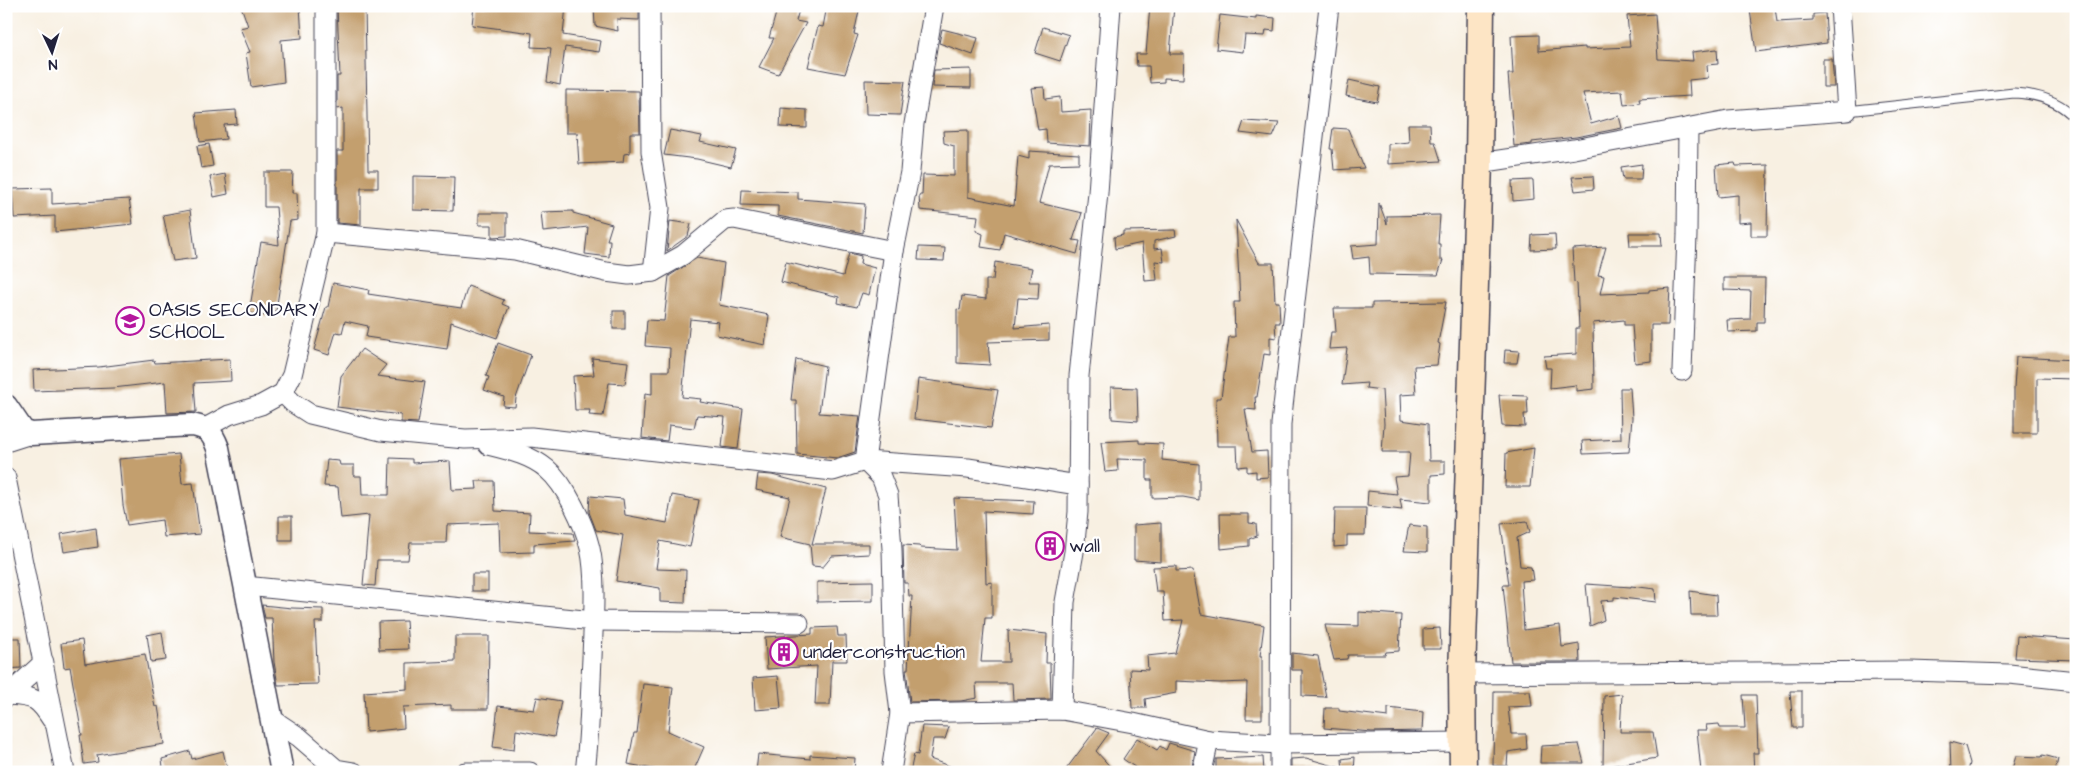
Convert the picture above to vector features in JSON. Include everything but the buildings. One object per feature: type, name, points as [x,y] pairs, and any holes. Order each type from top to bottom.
[{"type":"main road","points":[[1464,772],[1462,674],[1479,163],[1481,6]]},
{"type":"street","points":[[205,428],[229,415],[261,405],[283,393],[292,376],[326,233],[326,6]]},
{"type":"street","points":[[650,6],[651,151],[660,208],[653,272]]},
{"type":"street","points":[[865,461],[894,251],[910,172],[914,124],[934,6]]},
{"type":"street","points":[[1062,710],[1065,602],[1074,552],[1078,512],[1079,376],[1098,193],[1110,6]]},
{"type":"street","points":[[1280,772],[1281,424],[1329,6]]},
{"type":"street","points":[[1479,163],[1574,149],[1728,120],[1847,111],[1840,6]]},
{"type":"street","points":[[1682,371],[1687,235],[1688,128]]},
{"type":"street","points":[[326,233],[515,250],[621,274],[653,272],[683,255],[725,220],[734,219],[894,251]]},
{"type":"street","points":[[283,393],[293,403],[310,414],[381,431],[465,439],[531,437],[833,471],[865,461],[968,468],[1078,485]]},
{"type":"street","points":[[6,406],[23,431],[31,434]]},
{"type":"street","points":[[6,442],[31,434],[176,425],[192,425],[205,428],[214,437],[218,448],[282,772]]},
{"type":"street","points":[[465,439],[518,452],[546,467],[560,481],[585,535],[590,549],[594,621],[588,747],[584,772]]},
{"type":"street","points":[[865,461],[881,477],[888,495],[892,549],[895,671],[900,714],[891,772]]},
{"type":"street","points":[[6,478],[65,772]]},
{"type":"street","points":[[245,586],[594,621],[799,622]]},
{"type":"street","points":[[8,696],[44,662]]},
{"type":"street","points":[[1462,674],[1909,672],[2009,674],[2076,681]]},
{"type":"street","points":[[8,696],[36,699],[42,704],[56,726]]},
{"type":"street","points":[[900,714],[1062,710],[1133,722],[1209,740],[1279,744],[1464,742]]},
{"type":"street","points":[[272,719],[299,736],[336,769],[354,772]]},
{"type":"street","points":[[1202,772],[1209,740]]},
{"type":"street","points":[[466,772],[530,772]]},
{"type":"lane","points":[[1847,111],[2014,93],[2033,94],[2053,101],[2076,118]]},
{"type":"place","name":"OASIS SECONDARY SCHOOL","points":[[130,321]]},
{"type":"place","name":"wall","points":[[1050,546]]},
{"type":"place","name":"underconstruction","points":[[784,652]]}]
